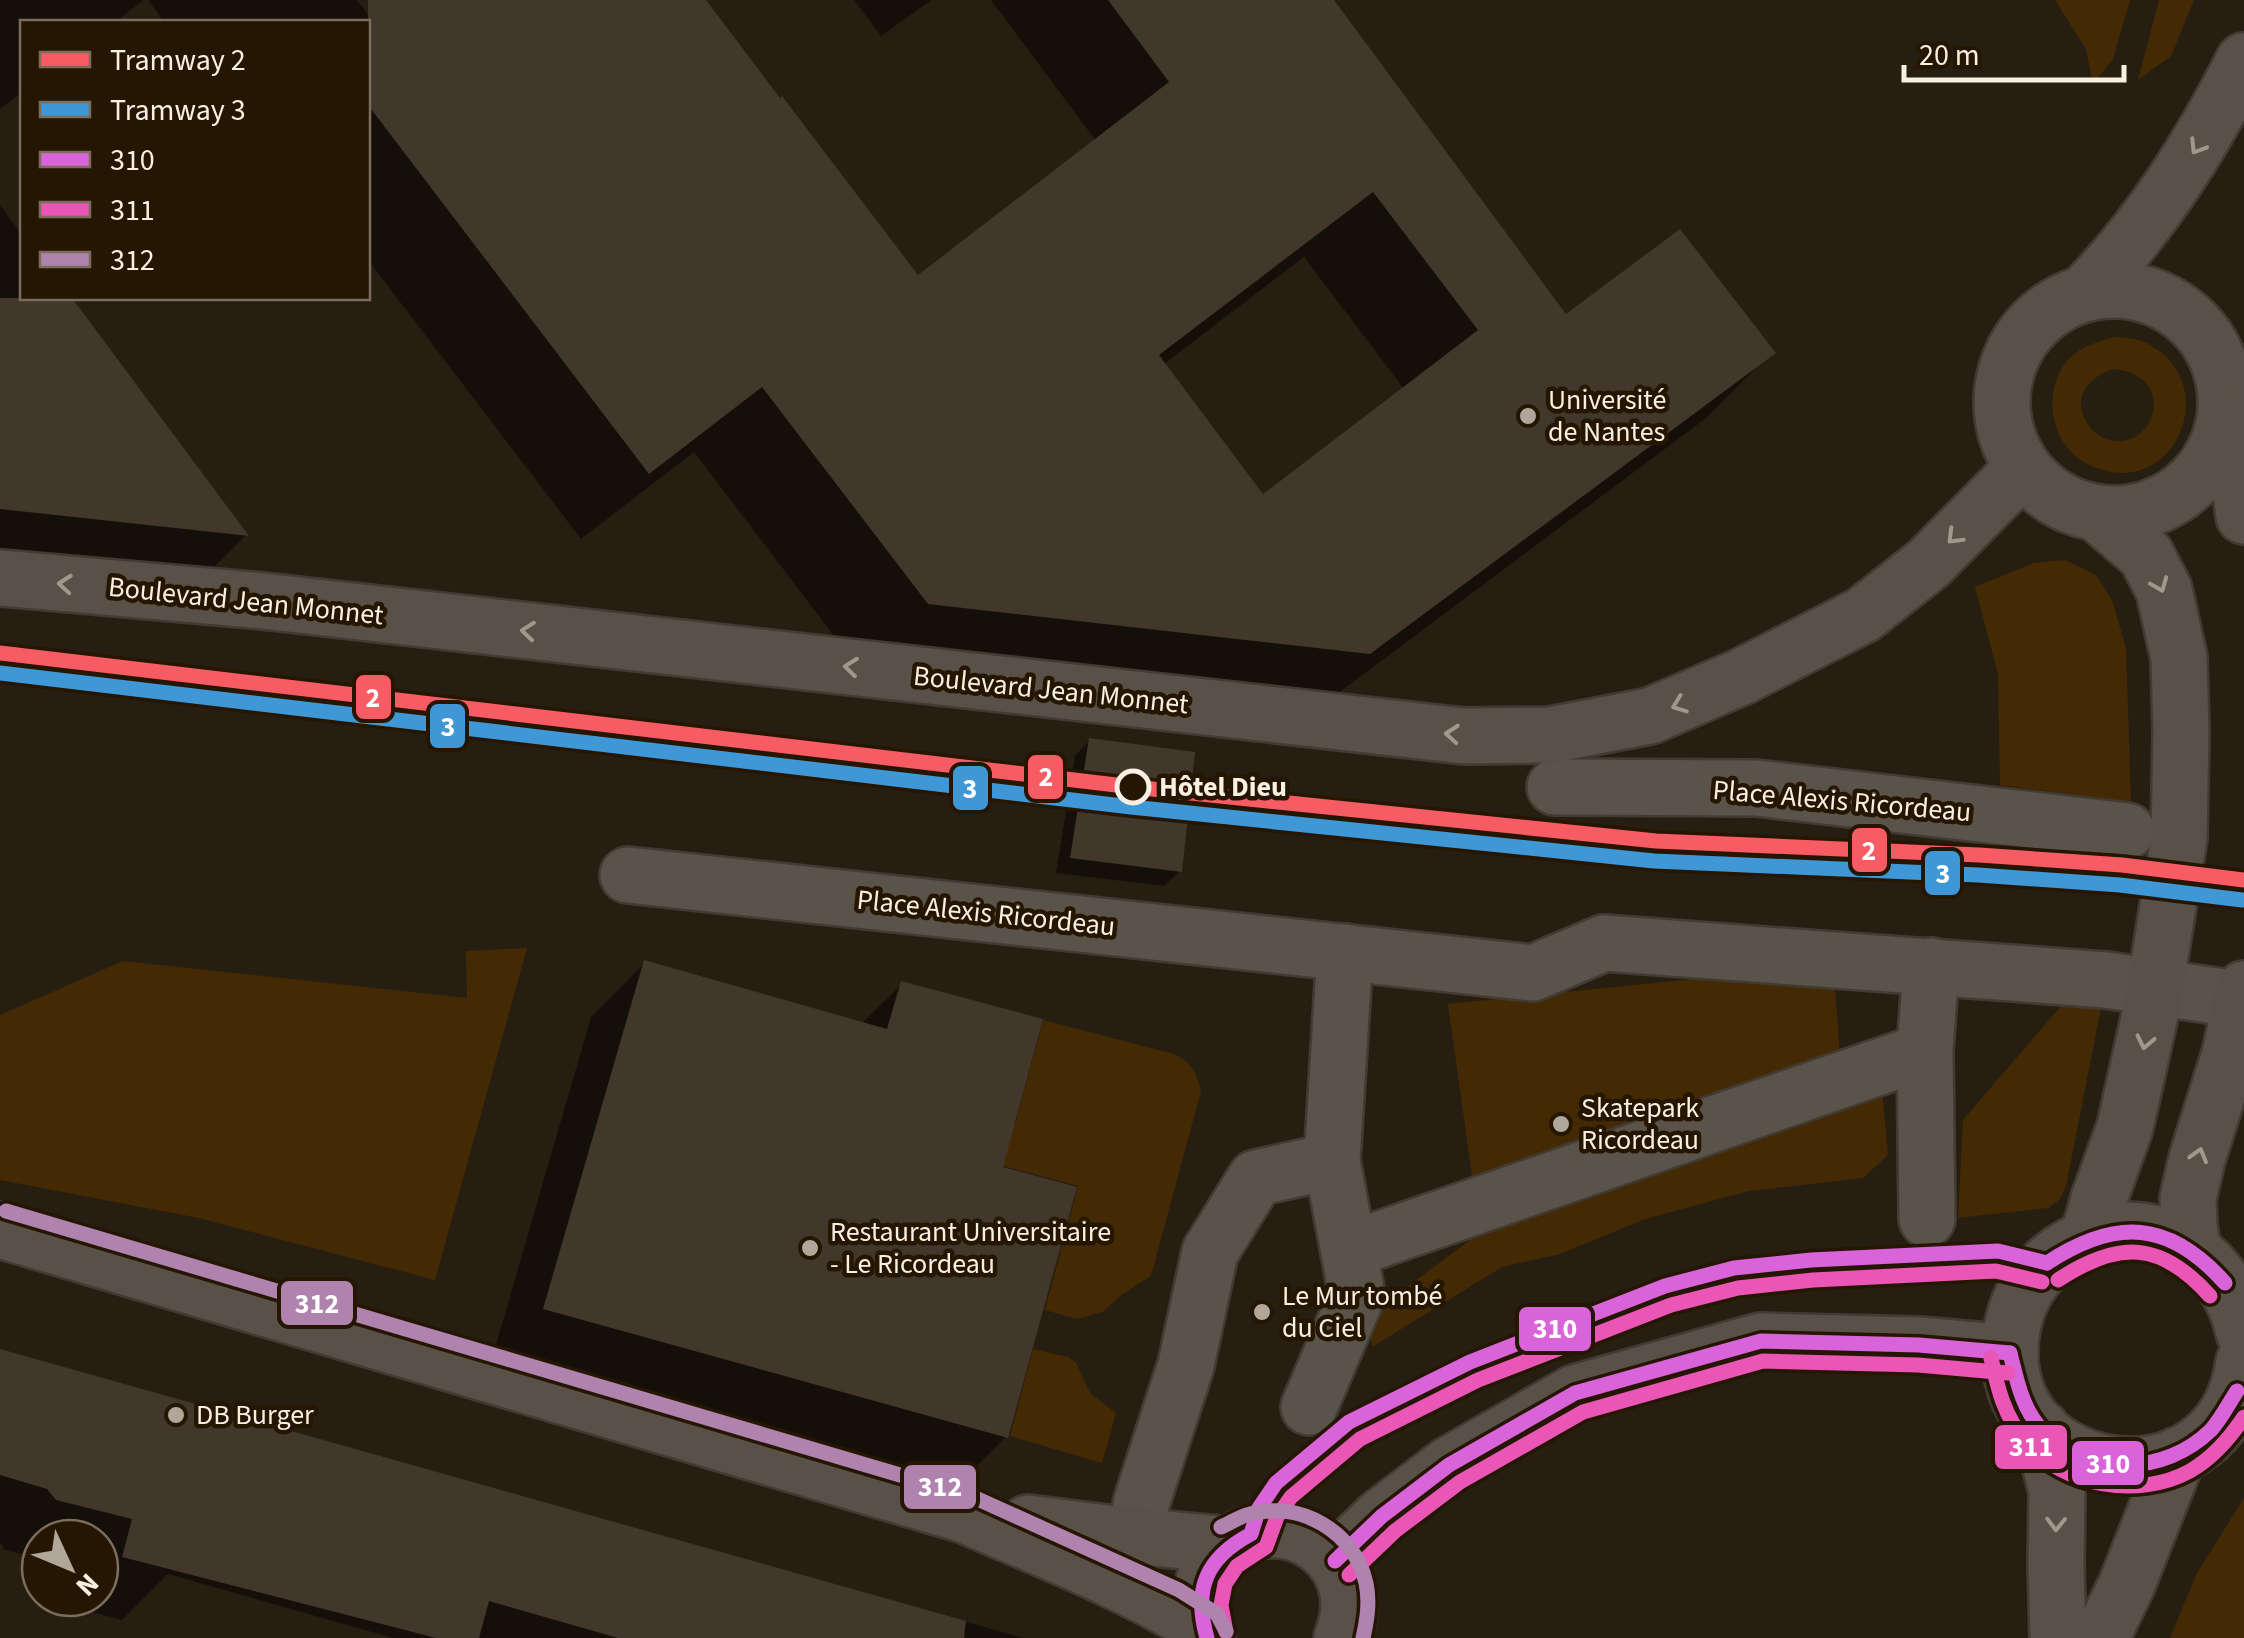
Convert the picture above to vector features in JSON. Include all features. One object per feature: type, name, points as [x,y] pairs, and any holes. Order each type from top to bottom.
[{"type":"main road","points":[[2084,294],[2153,214],[2217,114],[2244,61]]},
{"type":"main road","points":[[2231,380],[2218,446],[2196,480],[2150,509],[2111,515],[2073,507],[2050,495],[2023,468],[2008,442],[2001,398],[2005,372],[2022,338],[2061,304],[2084,294],[2110,290],[2136,292],[2172,306],[2202,332],[2231,380],[2244,516]]},
{"type":"main road","name":"Boulevard Jean Monnet","points":[[0,578],[263,601],[1464,736],[1550,735],[1650,716],[1677,706],[1863,615],[1928,563],[2023,468]]},
{"type":"main road","points":[[2088,1238],[2140,1067],[2179,838],[2179,658],[2164,590],[2146,554],[2097,513]]},
{"type":"main road","points":[[2227,1287],[2189,1226],[2188,1198],[2243,996]]},
{"type":"main road","points":[[0,1230],[965,1515],[1171,1608],[1205,1633]]},
{"type":"main road","points":[[2227,1287],[2174,1241],[2131,1231],[2088,1238],[2047,1263],[2026,1288],[2014,1318],[2010,1353],[2018,1392],[2031,1417],[2063,1448],[2104,1464],[2135,1467],[2178,1456],[2208,1435],[2229,1408],[2242,1380]]},
{"type":"main road","points":[[1335,1561],[1382,1516],[1449,1465],[1575,1392],[1761,1340],[1918,1345],[2010,1353]]},
{"type":"main road","points":[[2041,1428],[2056,1491],[2058,1638]]},
{"type":"main road","points":[[2100,1638],[2127,1584],[2178,1456]]},
{"type":"main road","points":[[965,1515],[1230,1545]]},
{"type":"main road","points":[[1205,1633],[1200,1604],[1203,1582],[1214,1562],[1240,1539],[1263,1531],[1287,1531],[1319,1544],[1335,1561],[1349,1591],[1348,1622],[1342,1638]]},
{"type":"street","name":"Place Alexis Ricordeau","points":[[1556,787],[1756,788],[2127,831]]},
{"type":"street","name":"Place Alexis Ricordeau","points":[[628,875],[1533,973],[1604,943],[1931,966],[2243,996]]},
{"type":"street","points":[[1309,1407],[1358,1295],[1332,1161],[1345,952]]},
{"type":"street","points":[[1927,1218],[1925,1051],[1931,966]]},
{"type":"street","points":[[1349,1250],[1925,1051]]},
{"type":"street","points":[[1141,1504],[1186,1365],[1210,1252],[1256,1178],[1332,1161]]},
{"type":"shaded area","points":[[2055,0],[2130,0],[2113,59],[2093,84],[2086,49]]},
{"type":"shaded area","points":[[2159,0],[2194,0],[2171,56],[2138,80]]},
{"type":"shaded area","points":[[2116,337],[2139,340],[2168,359],[2181,380],[2186,402],[2183,425],[2173,446],[2157,462],[2136,471],[2111,472],[2080,460],[2060,436],[2053,414],[2056,380],[2068,360],[2084,348]],"holes":[[[2114,369],[2134,375],[2147,385],[2153,397],[2148,424],[2139,435],[2126,440],[2099,435],[2082,412],[2086,388],[2098,376]]]},
{"type":"shaded area","points":[[2065,560],[2096,575],[2112,600],[2126,648],[2131,802],[2000,785],[1998,674],[1975,587],[2034,563]]},
{"type":"shaded area","points":[[527,948],[435,1280],[199,1218],[0,1180],[0,1015],[123,961],[467,998],[466,951]]},
{"type":"shaded area","name":"Skatepark Ricordeau","points":[[1833,965],[1841,1065],[1473,1183],[1448,1004]]},
{"type":"shaded area","points":[[2067,999],[2102,1003],[2066,1186],[2060,1199],[2048,1208],[1958,1218],[1963,1120]]},
{"type":"shaded area","points":[[1043,1020],[1174,1054],[1192,1068],[1201,1091],[1151,1276],[1103,1312],[1077,1319],[1045,1310],[1078,1186],[978,1159],[988,1119],[1015,1125]]},
{"type":"shaded area","points":[[1882,1089],[1888,1155],[1863,1178],[1749,1191],[1645,1219],[1560,1254],[1502,1267],[1372,1347],[1369,1315],[1493,1223]]},
{"type":"shaded area","points":[[1033,1349],[1068,1357],[1076,1363],[1090,1393],[1116,1413],[1102,1463],[1010,1436]]},
{"type":"shaded area","points":[[2244,1498],[2244,1638],[2170,1638],[2197,1573]]},
{"type":"building","points":[[368,0],[706,0],[918,275],[1169,82],[1108,0],[1334,0],[1566,314],[1680,229],[1776,353],[1370,654],[928,604],[762,387],[649,474],[370,108]],"holes":[[[1373,192],[1478,330],[1263,494],[1159,355]]]},
{"type":"building","points":[[0,298],[73,300],[249,536],[0,509]]},
{"type":"building","points":[[1089,738],[1195,752],[1182,872],[1070,858]]},
{"type":"building","name":"Restaurant Universitaire - Le Ricordeau","points":[[644,960],[887,1029],[901,981],[1043,1019],[1003,1167],[1077,1187],[1008,1438],[543,1309]]},
{"type":"building","points":[[0,1349],[966,1621],[964,1638],[618,1638],[489,1601],[479,1638],[436,1638],[122,1557],[132,1519],[56,1500],[47,1489],[0,1475]]},
{"type":"tram line","name":"2","points":[[0,653],[1133,787],[1656,841],[1979,855],[2122,865],[2244,880]]},
{"type":"tram line","name":"3","points":[[0,673],[1131,807],[1654,861],[1978,875],[2120,885],[2242,900]]},
{"type":"transit line","name":"312","points":[[6,1211],[971,1496],[1179,1590],[1217,1614],[1226,1631]]},
{"type":"transit line","name":"310","points":[[2047,1263],[2096,1238],[2141,1232],[2183,1247],[2225,1283]]},
{"type":"transit line","name":"310","points":[[1207,1638],[1202,1604],[1207,1577],[1223,1553],[1251,1534],[1259,1508],[1276,1483],[1349,1422],[1470,1362],[1665,1286],[1734,1268],[1811,1260],[1998,1251],[2047,1263]]},
{"type":"transit line","name":"311","points":[[2058,1280],[2101,1258],[2138,1252],[2174,1265],[2210,1296]]},
{"type":"transit line","name":"311","points":[[1226,1632],[1221,1605],[1225,1584],[1237,1566],[1266,1547],[1277,1517],[1291,1497],[1360,1439],[1478,1380],[1671,1305],[1738,1288],[1813,1280],[1996,1271],[2042,1282]]},
{"type":"transit line","name":"310","points":[[1335,1561],[1382,1516],[1449,1465],[1575,1393],[1761,1341],[1919,1345],[2010,1353]]},
{"type":"transit line","name":"310","points":[[2010,1353],[2025,1404],[2043,1431],[2082,1457],[2104,1463],[2127,1465],[2172,1456],[2211,1430],[2237,1391]]},
{"type":"transit line","name":"311","points":[[1991,1358],[2007,1412],[2026,1442],[2060,1469],[2103,1484],[2148,1485],[2190,1471],[2220,1447],[2244,1417]]},
{"type":"transit line","name":"311","points":[[1349,1575],[1395,1531],[1460,1482],[1583,1412],[1763,1361],[1918,1365],[2008,1373]]},
{"type":"transit line","name":"312","points":[[1221,1527],[1250,1514],[1288,1512],[1306,1516],[1338,1535],[1360,1565],[1366,1583],[1368,1611],[1363,1638]]},
{"type":"place","name":"Université de Nantes","points":[[1528,416]]},
{"type":"place","name":"Hôtel Dieu","points":[[1133,787]]},
{"type":"place","name":"Skatepark Ricordeau","points":[[1561,1124]]},
{"type":"place","name":"Restaurant Universitaire - Le Ricordeau","points":[[810,1248]]},
{"type":"place","name":"Le Mur tombé du Ciel","points":[[1262,1312]]},
{"type":"place","name":"DB Burger","points":[[176,1415]]}]
